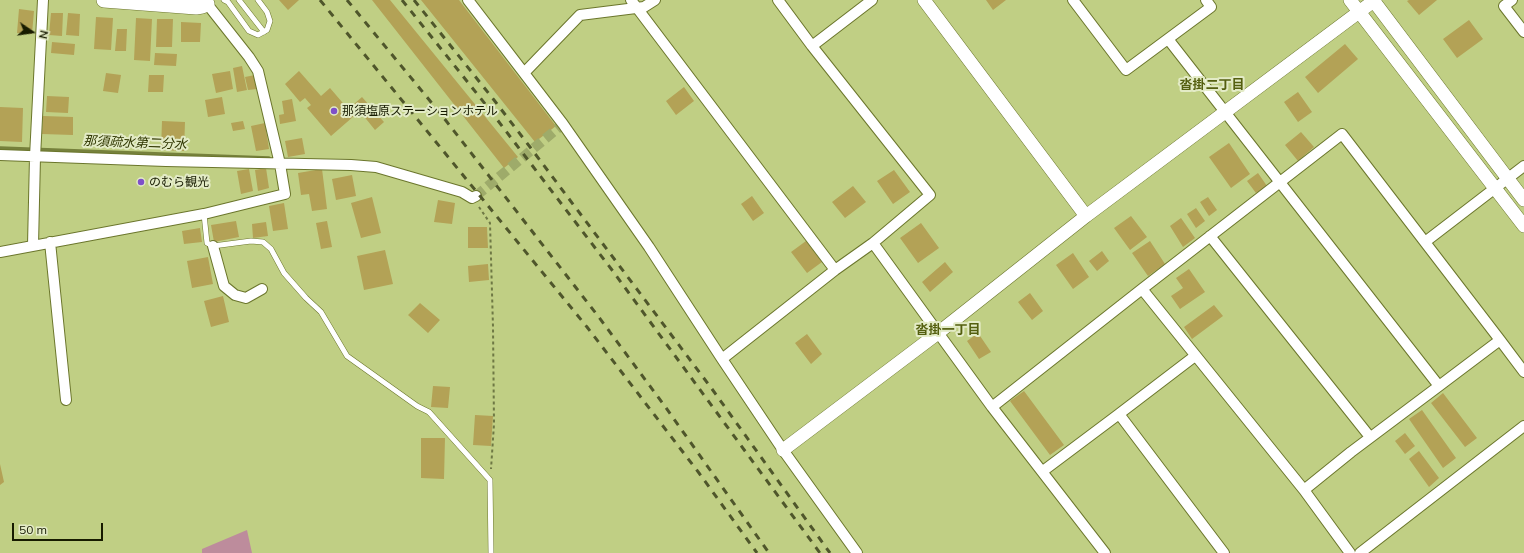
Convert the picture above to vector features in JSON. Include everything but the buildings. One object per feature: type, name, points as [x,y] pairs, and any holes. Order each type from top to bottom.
[{"type":"main road","points":[[104,0],[196,7],[202,6],[209,2]]},
{"type":"street","points":[[33,245],[35,157],[43,0]]},
{"type":"street","points":[[468,0],[563,124],[649,247],[783,450],[857,553]]},
{"type":"street","points":[[524,73],[580,15],[634,4],[644,6],[655,0]]},
{"type":"street","points":[[722,359],[835,270],[873,243],[930,195],[812,46],[778,0]]},
{"type":"street","points":[[812,46],[872,0]]},
{"type":"street","points":[[924,0],[1086,216]]},
{"type":"street","points":[[1072,0],[1126,70],[1211,7],[1206,0]]},
{"type":"street","points":[[1350,0],[1524,226]]},
{"type":"street","points":[[783,450],[938,333],[1086,216],[1374,0],[1524,200]]},
{"type":"street","points":[[1512,0],[1504,6],[1524,32]]},
{"type":"street","points":[[0,252],[204,214],[285,194],[280,164],[258,71],[209,2]]},
{"type":"street","points":[[634,4],[835,270]]},
{"type":"street","points":[[1168,39],[1439,386]]},
{"type":"street","points":[[992,407],[1342,134],[1524,372]]},
{"type":"street","points":[[0,155],[351,165],[376,167],[462,192],[474,197]]},
{"type":"street","points":[[1424,242],[1524,166]]},
{"type":"street","points":[[1210,236],[1370,437]]},
{"type":"street","points":[[50,242],[66,400]]},
{"type":"street","points":[[873,243],[992,407],[1105,553]]},
{"type":"street","points":[[213,246],[224,286],[234,295],[246,298],[262,289]]},
{"type":"street","points":[[1142,289],[1304,490],[1350,553]]},
{"type":"street","points":[[1304,490],[1370,437],[1500,340]]},
{"type":"street","points":[[1043,471],[1195,356]]},
{"type":"street","points":[[1119,414],[1224,553]]},
{"type":"street","points":[[1360,553],[1524,426]]},
{"type":"lane","points":[[224,0],[228,2],[249,30],[258,35],[264,32],[269,26],[270,21],[267,12],[258,0]]},
{"type":"lane","points":[[239,0],[264,32]]},
{"type":"lane","points":[[204,214],[207,243],[213,246],[251,241],[263,242],[271,249],[284,272],[306,298],[321,312],[347,356],[417,406],[429,412],[490,480],[491,553]]},
{"type":"path","points":[[474,197],[490,223],[494,424],[490,480]]},
{"type":"shaded area","points":[[247,530],[252,553],[202,553],[202,549]]},
{"type":"waterway","name":"那須疏水第二分水","points":[[0,148],[269,158]]},
{"type":"tunnel","points":[[476,196],[563,124]]},
{"type":"railway","points":[[320,0],[587,327],[699,473],[757,553]]},
{"type":"railway","points":[[347,0],[440,113],[598,316],[664,405],[769,553]]},
{"type":"railway","points":[[402,0],[486,105],[612,270],[820,553]]},
{"type":"railway","points":[[414,0],[530,147],[712,389],[830,553]]},
{"type":"place","name":"那須塩原ステーションホテル","points":[[334,111]]},
{"type":"place","name":"のむら観光","points":[[141,182]]},
{"type":"district","name":"沓掛二丁目","points":[[1212,85]]},
{"type":"district","name":"沓掛一丁目","points":[[948,330]]}]
